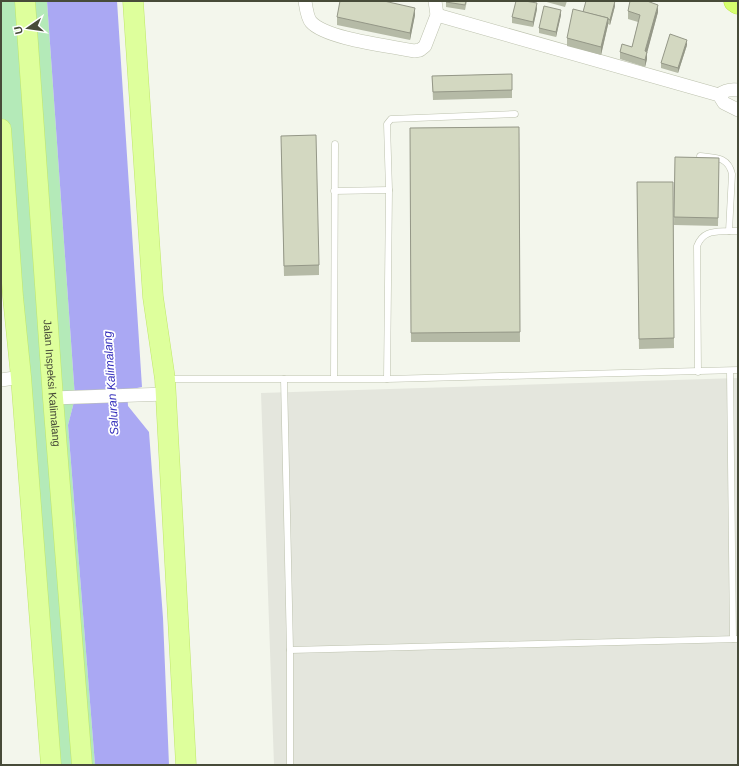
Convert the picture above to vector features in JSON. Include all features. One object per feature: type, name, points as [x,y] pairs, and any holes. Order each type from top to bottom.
[{"type":"main road","name":"Jalan Inspeksi Kalimalang","points":[[25,1],[60,398],[82,765]]},
{"type":"main road","points":[[133,1],[153,297],[165,386],[186,765]]},
{"type":"main road","points":[[1,130],[7,297],[21,377],[51,765]]},
{"type":"street","points":[[305,1],[311,21],[321,30],[335,36],[414,51],[420,50],[425,46],[437,15],[435,1]]},
{"type":"street","points":[[437,15],[719,95],[724,103],[738,110]]},
{"type":"street","points":[[719,95],[725,90],[738,90]]},
{"type":"street","points":[[1,380],[21,377]]},
{"type":"street","points":[[60,398],[132,395],[165,386]]},
{"type":"lane","points":[[387,379],[389,190],[387,124],[391,119],[515,114]]},
{"type":"lane","points":[[334,144],[334,378]]},
{"type":"lane","points":[[700,156],[722,159],[731,167],[732,174],[729,231]]},
{"type":"lane","points":[[334,191],[389,190]]},
{"type":"lane","points":[[698,372],[696,246],[704,235],[712,232],[738,230]]},
{"type":"lane","points":[[165,386],[284,379],[387,379],[738,370]]},
{"type":"lane","points":[[290,650],[735,639],[730,371]]},
{"type":"lane","points":[[284,379],[290,650],[290,765]]},
{"type":"shaded area","points":[[738,378],[738,765],[274,765],[261,393]]},
{"type":"green space","points":[[1,1],[47,1],[75,398],[68,425],[95,765],[51,765],[1,118]]},
{"type":"water","name":"Saluran Kalimalang","points":[[47,1],[117,1],[142,387],[127,390],[128,406],[149,432],[163,618],[169,765],[95,765],[68,425],[75,398]]},
{"type":"building","points":[[340,1],[384,1],[415,8],[410,33],[337,17]]},
{"type":"building","points":[[446,1],[466,1],[465,5]]},
{"type":"building","points":[[516,1],[537,3],[533,22],[512,17]]},
{"type":"building","points":[[586,1],[615,1],[610,20],[608,18],[583,12]]},
{"type":"building","points":[[630,1],[647,1],[658,5],[645,51],[647,52],[645,60],[620,52],[622,44],[632,47],[640,15],[628,11]]},
{"type":"building","points":[[544,6],[561,10],[556,32],[539,28]]},
{"type":"building","points":[[573,9],[608,18],[601,47],[567,38]]},
{"type":"building","points":[[670,34],[687,40],[678,68],[661,63]]},
{"type":"building","points":[[512,74],[512,90],[433,92],[432,76]]},
{"type":"building","points":[[519,127],[520,332],[411,333],[410,128]]},
{"type":"building","points":[[316,135],[319,265],[284,266],[281,136]]},
{"type":"building","points":[[675,157],[719,158],[718,218],[674,217]]},
{"type":"building","points":[[637,182],[673,182],[674,338],[639,339]]}]
